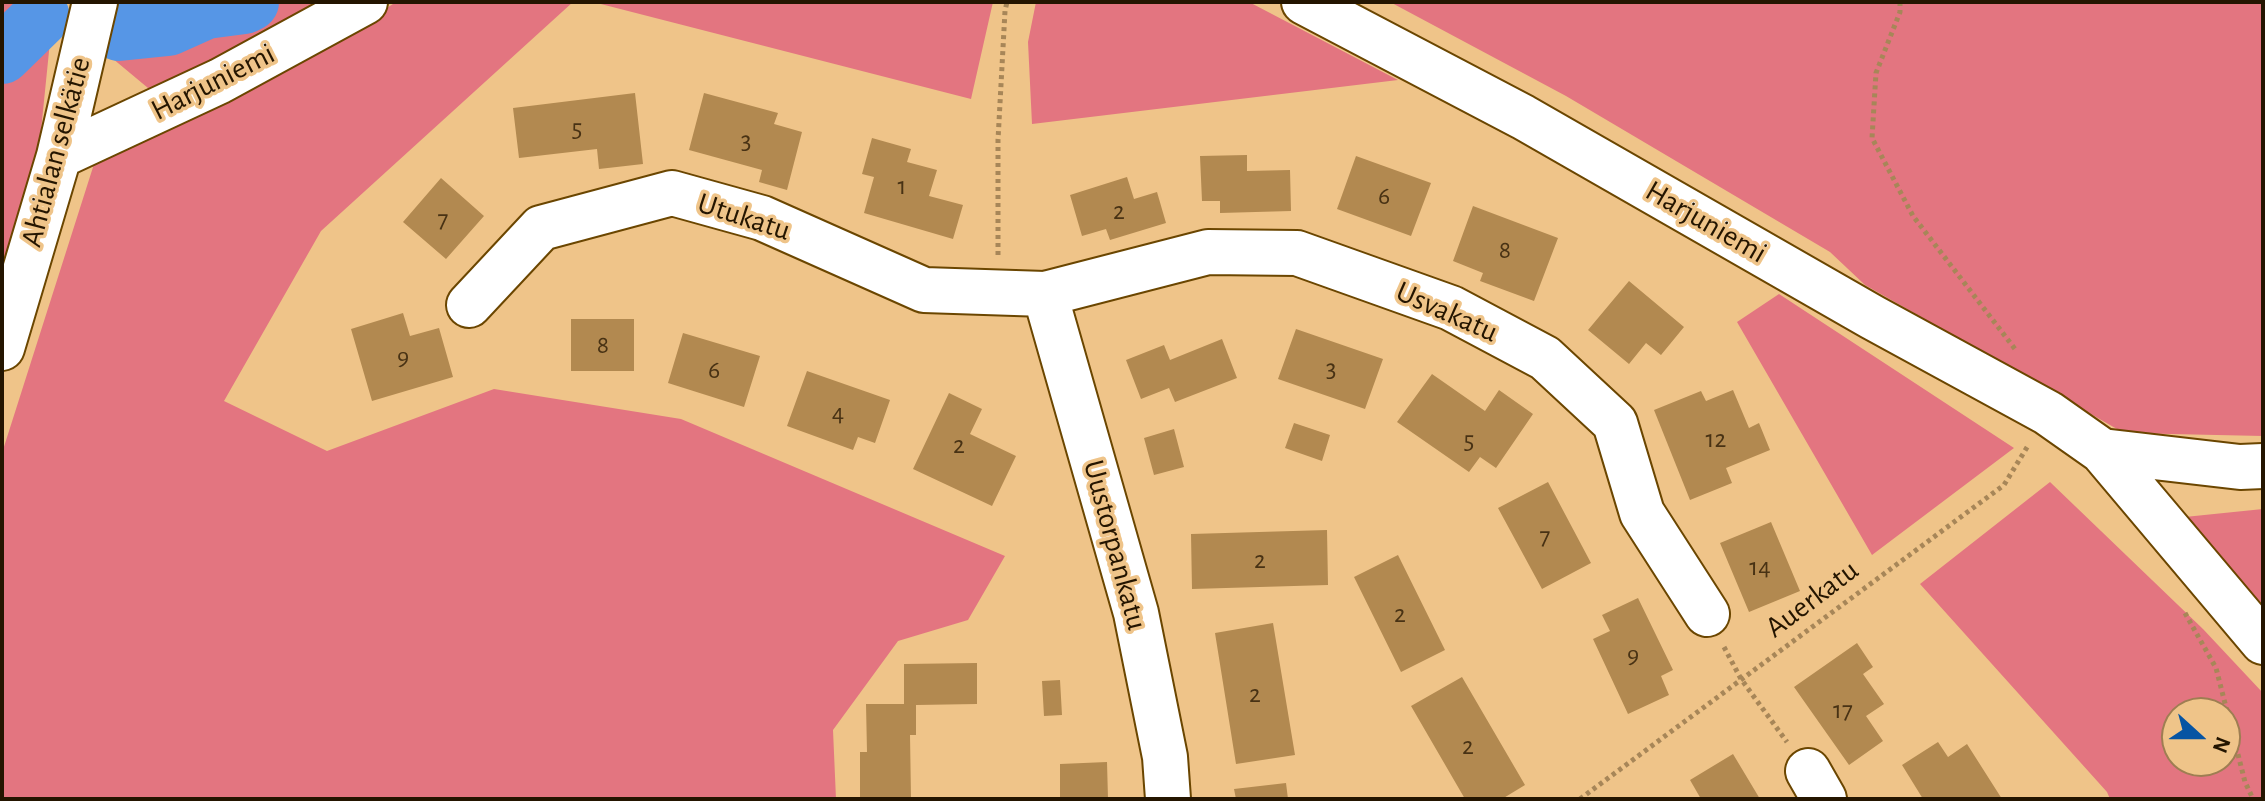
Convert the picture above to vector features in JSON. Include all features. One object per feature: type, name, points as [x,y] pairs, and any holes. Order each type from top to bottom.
[{"type":"street","name":"Ahtialan selkätie","points":[[2,348],[59,156],[95,2]]},
{"type":"street","name":"Harjuniemi","points":[[59,156],[220,81],[365,2]]},
{"type":"street","name":"Harjuniemi","points":[[1304,2],[1523,117],[1872,317],[2048,413],[2102,451],[2263,642]]},
{"type":"street","name":"Utukatu","points":[[469,305],[541,228],[672,193],[762,218],[924,290],[1045,294]]},
{"type":"street","name":"Usvakatu","points":[[1045,294],[1208,252],[1297,253],[1451,308],[1545,358],[1615,423],[1642,513],[1707,614]]},
{"type":"street","name":"Uustorpankatu","points":[[1045,294],[1136,613],[1165,757],[1168,799]]},
{"type":"street","name":"Harjuniemi","points":[[2102,451],[2240,467],[2263,466]]},
{"type":"path","points":[[998,292],[998,140],[1007,2]]},
{"type":"path","name":"Auerkatu","points":[[1580,799],[2004,485],[2048,413]]},
{"type":"path","points":[[1707,614],[1741,679],[1816,785]]},
{"type":"shaded area","points":[[2,2],[54,2],[36,180],[2,289]]},
{"type":"shaded area","points":[[124,2],[315,2],[264,34],[154,93],[112,58]]},
{"type":"shaded area","points":[[396,2],[573,2],[321,231],[224,401],[327,451],[494,389],[681,419],[1005,556],[968,620],[898,641],[833,730],[836,799],[2,799],[2,453],[94,164],[208,99]]},
{"type":"shaded area","points":[[593,2],[993,2],[971,99]]},
{"type":"shaded area","points":[[1036,2],[1249,2],[1398,80],[1032,124],[1028,42]]},
{"type":"shaded area","points":[[1390,2],[2263,2],[2263,436],[2124,433],[1865,285],[1830,252],[1566,96]]},
{"type":"shaded area","points":[[1779,294],[2014,448],[1872,555],[1737,322]]},
{"type":"shaded area","points":[[2050,482],[2203,629],[2263,693],[2263,799],[2110,799],[1920,584]]},
{"type":"shaded area","points":[[2263,509],[2263,622],[2175,518]]},
{"type":"building","points":[[635,93],[643,164],[599,169],[597,149],[519,158],[513,108]]},
{"type":"building","points":[[704,93],[778,113],[774,124],[802,132],[787,190],[759,182],[762,170],[689,150]]},
{"type":"building","points":[[872,138],[911,149],[907,162],[937,170],[929,196],[963,205],[953,239],[864,213],[874,177],[862,174]]},
{"type":"building","points":[[1247,155],[1247,171],[1290,170],[1291,211],[1220,213],[1220,201],[1202,201],[1200,156]]},
{"type":"building","points":[[1356,156],[1431,183],[1411,236],[1337,209]]},
{"type":"building","points":[[1127,177],[1134,199],[1157,192],[1166,223],[1110,240],[1106,229],[1082,236],[1070,195]]},
{"type":"building","points":[[441,178],[484,216],[446,259],[403,222]]},
{"type":"building","points":[[1473,206],[1558,238],[1534,301],[1480,281],[1483,273],[1453,261]]},
{"type":"building","points":[[1629,281],[1684,327],[1661,355],[1646,343],[1629,364],[1588,330]]},
{"type":"building","points":[[403,313],[410,336],[439,328],[453,377],[372,401],[351,329]]},
{"type":"building","points":[[571,319],[634,319],[634,371],[571,371]]},
{"type":"building","points":[[1296,329],[1383,359],[1365,409],[1278,379]]},
{"type":"building","points":[[683,333],[760,356],[744,407],[668,383]]},
{"type":"building","points":[[1222,339],[1237,378],[1175,402],[1169,388],[1141,399],[1126,360],[1164,345],[1170,360]]},
{"type":"building","points":[[807,371],[890,400],[875,443],[858,437],[853,450],[787,426]]},
{"type":"building","points":[[1432,374],[1485,411],[1499,390],[1533,414],[1496,468],[1480,457],[1469,472],[1397,422]]},
{"type":"building","points":[[1733,390],[1749,428],[1759,423],[1770,450],[1726,468],[1732,483],[1690,500],[1654,410],[1701,391],[1706,401]]},
{"type":"building","points":[[949,393],[982,409],[970,434],[1016,456],[992,506],[913,469]]},
{"type":"building","points":[[1294,423],[1330,435],[1322,461],[1285,448]]},
{"type":"building","points":[[1174,429],[1184,467],[1154,475],[1144,438]]},
{"type":"building","points":[[1548,482],[1591,563],[1542,589],[1498,508]]},
{"type":"building","points":[[1771,522],[1800,591],[1749,612],[1720,543]]},
{"type":"building","points":[[1327,530],[1328,585],[1192,589],[1191,534]]},
{"type":"building","points":[[1398,555],[1445,650],[1401,672],[1354,577]]},
{"type":"building","points":[[1638,598],[1673,670],[1661,676],[1669,695],[1628,714],[1593,639],[1610,631],[1602,615]]},
{"type":"building","points":[[1273,623],[1295,755],[1236,764],[1215,633]]},
{"type":"building","points":[[1857,643],[1873,667],[1863,674],[1884,704],[1866,716],[1883,741],[1849,765],[1794,687]]},
{"type":"building","points":[[977,663],[977,704],[916,705],[916,735],[910,735],[911,799],[860,799],[860,752],[867,752],[866,704],[904,704],[904,664]]},
{"type":"building","points":[[1462,677],[1525,785],[1502,799],[1465,799],[1411,706]]},
{"type":"building","points":[[1060,680],[1062,715],[1044,716],[1042,681]]},
{"type":"building","points":[[1938,742],[1948,757],[1967,744],[2002,799],[1923,799],[1902,765]]},
{"type":"building","points":[[1733,754],[1760,799],[1701,799],[1690,780]]},
{"type":"building","points":[[1107,762],[1108,799],[1060,799],[1060,764]]},
{"type":"building","points":[[1286,783],[1288,799],[1236,799],[1234,789]]},
{"type":"waterway","points":[[119,32],[168,27],[206,10],[250,2]]},
{"type":"waterway","points":[[2,55],[41,17]]}]
